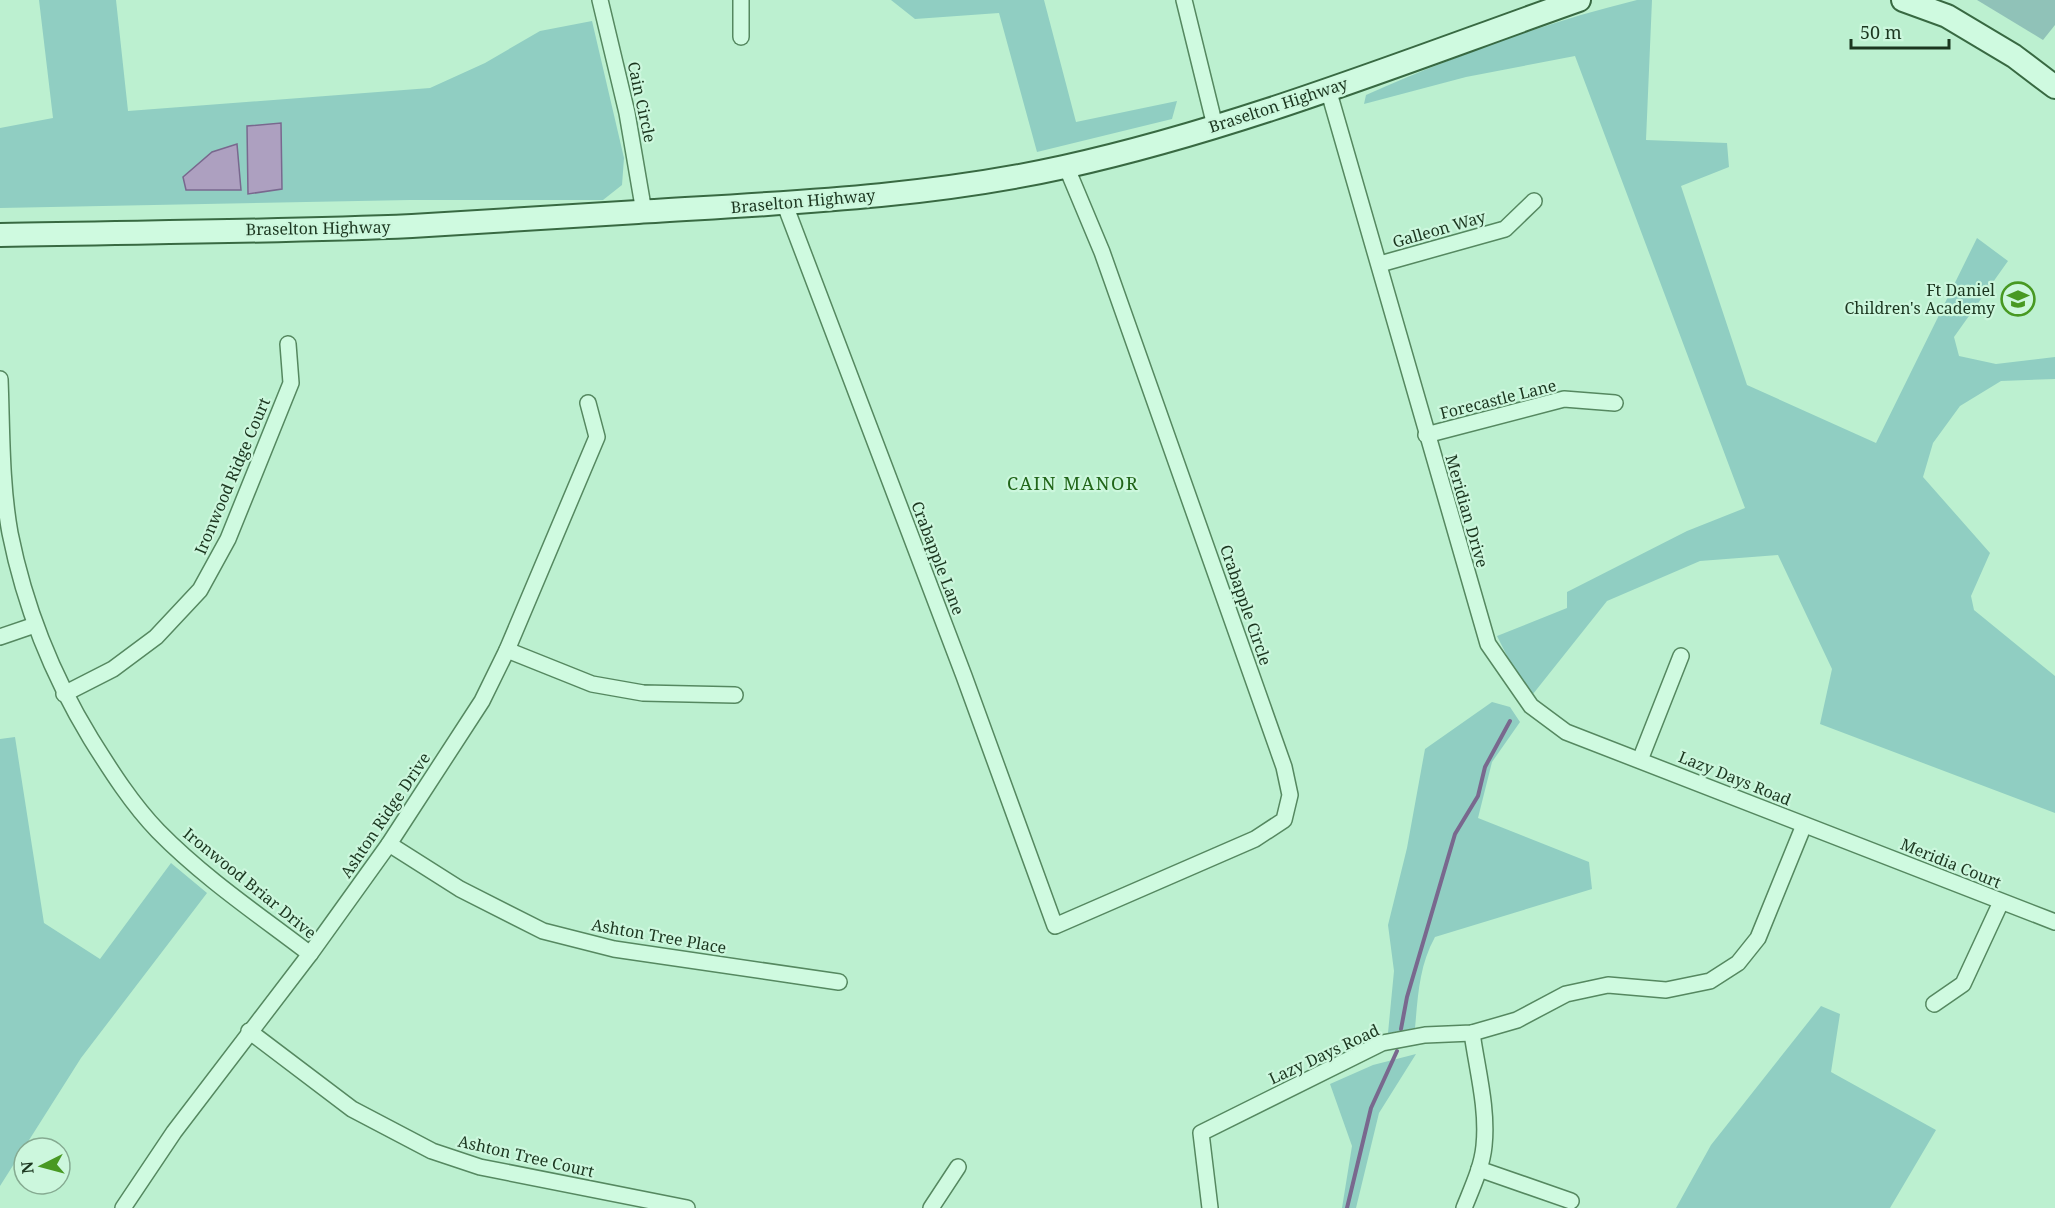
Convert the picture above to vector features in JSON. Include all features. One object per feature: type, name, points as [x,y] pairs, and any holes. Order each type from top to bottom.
[{"type":"main road","name":"Braselton Highway","points":[[0,235],[411,226],[785,204],[917,191],[1066,166],[1215,126],[1328,89],[1579,0]]},
{"type":"main road","points":[[1903,0],[1947,16],[2014,56],[2055,87]]},
{"type":"street","name":"Cain Circle","points":[[600,0],[627,112],[644,212]]},
{"type":"street","points":[[741,0],[741,37]]},
{"type":"street","points":[[1184,0],[1215,126]]},
{"type":"street","name":"Meridian Drive","points":[[1328,89],[1488,644],[1505,673],[1531,706],[1566,732],[1640,760]]},
{"type":"street","name":"Crabapple Circle","points":[[1055,926],[1255,838],[1284,820],[1290,795],[1284,767],[1106,263],[1066,166]]},
{"type":"street","name":"Galleon Way","points":[[1380,264],[1505,229],[1534,201]]},
{"type":"street","name":"Crabapple Lane","points":[[785,204],[964,676],[1055,926]]},
{"type":"street","name":"Ironwood Ridge Court","points":[[64,694],[113,669],[156,637],[200,590],[228,539],[291,383],[288,344]]},
{"type":"street","name":"Ironwood Briar Drive","points":[[0,379],[4,476],[10,532],[22,590],[34,625],[64,694],[116,779],[157,831],[204,873],[310,954]]},
{"type":"street","name":"Forecastle Lane","points":[[1426,435],[1564,399],[1615,403]]},
{"type":"street","name":"Ashton Ridge Drive","points":[[123,1208],[174,1132],[310,954],[389,844],[482,700],[507,650],[597,438],[588,403]]},
{"type":"street","points":[[0,637],[34,625]]},
{"type":"street","points":[[507,650],[592,684],[643,693],[735,695]]},
{"type":"street","points":[[1640,760],[1681,656]]},
{"type":"street","name":"Lazy Days Road","points":[[1210,1208],[1201,1133],[1383,1043],[1425,1035],[1472,1033],[1517,1020],[1566,994],[1608,985],[1666,990],[1710,981],[1738,963],[1758,938],[1804,825],[1640,760]]},
{"type":"street","name":"Meridia Court","points":[[1804,825],[2001,902],[1963,984],[1934,1004]]},
{"type":"street","name":"Ashton Tree Place","points":[[389,844],[460,889],[543,931],[614,949],[839,982]]},
{"type":"street","points":[[2001,902],[2055,922]]},
{"type":"street","name":"Ashton Tree Court","points":[[249,1031],[352,1109],[432,1151],[480,1167],[687,1208]]},
{"type":"street","points":[[1464,1208],[1479,1169],[1484,1146],[1485,1121],[1472,1033]]},
{"type":"street","points":[[931,1208],[958,1167]]},
{"type":"street","points":[[1479,1169],[1571,1202]]},
{"type":"shaded area","points":[[39,0],[116,0],[128,111],[430,88],[485,63],[540,31],[592,21],[624,158],[622,185],[603,200],[410,200],[0,208],[0,128],[53,118]]},
{"type":"shaded area","points":[[891,0],[1044,0],[1076,122],[1177,101],[1172,119],[1037,152],[999,13],[915,19]]},
{"type":"shaded area","points":[[1637,0],[1652,0],[1646,140],[1727,143],[1729,167],[1681,186],[1747,385],[1876,443],[1977,238],[2008,261],[1954,337],[1959,356],[1996,364],[2055,357],[2055,379],[2001,381],[1960,406],[1933,443],[1923,477],[1990,553],[1971,596],[1974,610],[2055,676],[2055,813],[1820,724],[1832,669],[1778,555],[1700,561],[1607,601],[1533,694],[1514,670],[1497,636],[1567,608],[1567,592],[1687,531],[1745,508],[1575,56],[1466,77],[1364,104],[1366,95],[1466,54],[1533,30]]},
{"type":"shaded area","points":[[1977,0],[2055,0],[2055,25],[2043,40]]},
{"type":"shaded area","points":[[281,123],[282,189],[248,194],[247,126]]},
{"type":"shaded area","points":[[237,144],[241,190],[186,190],[183,177],[212,152]]},
{"type":"shaded area","points":[[1492,702],[1510,707],[1520,722],[1492,762],[1478,818],[1589,862],[1592,889],[1435,937],[1422,970],[1415,1028],[1388,1033],[1394,971],[1388,925],[1407,848],[1425,749]]},
{"type":"shaded area","points":[[15,737],[44,923],[100,959],[171,863],[207,893],[81,1058],[32,1136],[12,1136],[12,1167],[0,1186],[0,739]]},
{"type":"shaded area","points":[[1821,1006],[1840,1014],[1831,1072],[1936,1130],[1890,1208],[1676,1208],[1711,1145]]},
{"type":"shaded area","points":[[1416,1054],[1379,1113],[1356,1208],[1342,1208],[1352,1146],[1330,1084],[1373,1065]]},
{"type":"waterway","points":[[1401,1029],[1407,997],[1455,834],[1478,796],[1485,767],[1510,721]]},
{"type":"waterway","points":[[1347,1208],[1371,1108],[1397,1051]]},
{"type":"place","name":"Ft Daniel Children's Academy","points":[[2018,299]]},
{"type":"district","name":"CAIN MANOR","points":[[1073,483]]}]
